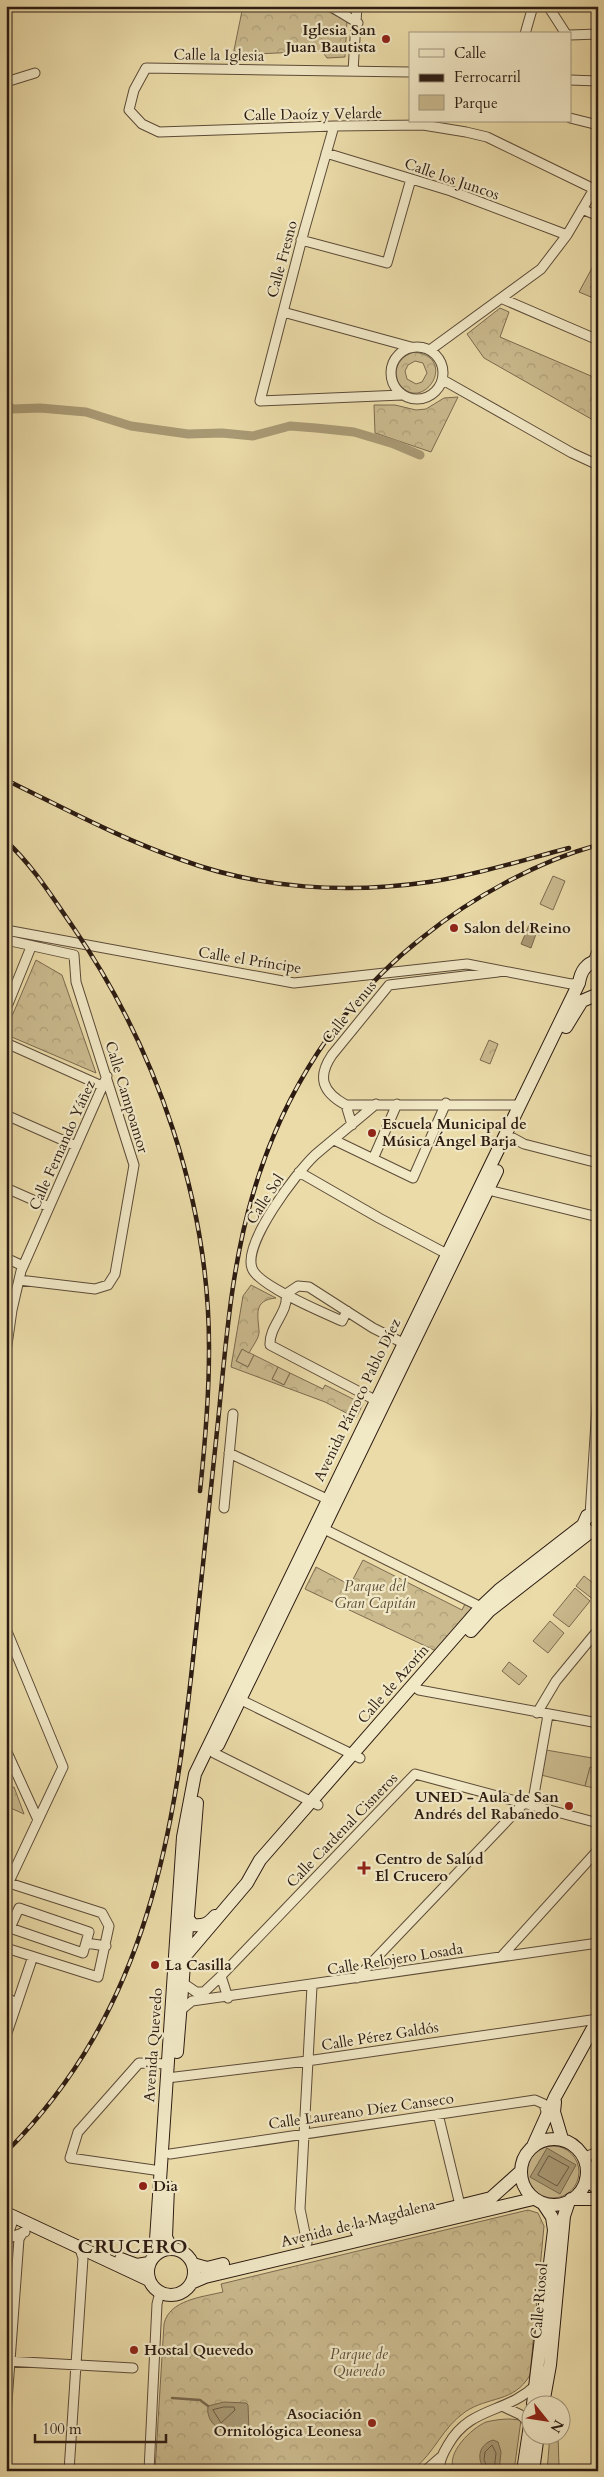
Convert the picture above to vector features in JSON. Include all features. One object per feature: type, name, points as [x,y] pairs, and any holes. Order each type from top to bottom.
[{"type":"main road","name":"Avenida Párroco Pablo Díez","points":[[188,1839],[202,1779],[237,1698],[486,1184],[520,1105],[583,970],[596,957]]},
{"type":"main road","points":[[579,982],[583,989],[597,995]]},
{"type":"main road","name":"Avenida Párroco Pablo Díez","points":[[319,1527],[327,1499],[380,1401],[403,1342],[446,1254],[513,1138],[575,1011],[585,998],[597,995]]},
{"type":"main road","name":"Calle de Azorín","points":[[180,1953],[222,1913],[247,1882],[254,1878],[314,1803],[416,1687],[481,1607],[499,1590],[591,1524]]},
{"type":"main road","name":"Calle de Azorín","points":[[416,1687],[489,1611],[591,1524]]},
{"type":"main road","name":"Avenida Párroco Pablo Díez","points":[[188,1839],[195,1774],[237,1698]]},
{"type":"main road","points":[[186,1940],[188,1919],[188,1839]]},
{"type":"main road","name":"Avenida Quevedo","points":[[152,2259],[171,2078],[182,2010],[180,1953],[188,1839]]},
{"type":"main road","name":"Calle de Azorín","points":[[180,1953],[186,1940],[214,1917],[222,1913]]},
{"type":"main road","points":[[188,1919],[193,1925],[202,1926]]},
{"type":"main road","name":"Avenida Quevedo","points":[[171,2248],[166,2237],[171,2078],[168,2064],[180,1984]]},
{"type":"main road","points":[[598,2019],[556,2097],[533,2146],[523,2158],[520,2172],[524,2187],[539,2202],[560,2204],[570,2200],[598,2199]]},
{"type":"main road","points":[[556,2097],[554,2112],[562,2139]]},
{"type":"main road","points":[[533,2146],[552,2138],[562,2139],[572,2143],[585,2157],[587,2167],[586,2179],[580,2191],[570,2200]]},
{"type":"main road","name":"Avenida de la Magdalena","points":[[193,2264],[207,2268],[491,2198],[520,2172]]},
{"type":"main road","points":[[586,2179],[598,2189]]},
{"type":"main road","name":"Calle Riosol","points":[[545,2394],[550,2365],[564,2216],[570,2200]]},
{"type":"main road","name":"Avenida de la Magdalena","points":[[192,2283],[239,2268],[539,2202]]},
{"type":"main road","name":"Calle Riosol","points":[[534,2394],[554,2230],[552,2217],[539,2202]]},
{"type":"main road","points":[[6,2203],[130,2264],[152,2259],[163,2249],[171,2248],[187,2255],[193,2264],[192,2283],[186,2290],[176,2295],[160,2292],[149,2280],[6,2213]]},
{"type":"main road","points":[[149,2280],[152,2259]]},
{"type":"main road","points":[[523,2471],[527,2444]]},
{"type":"main road","points":[[533,2471],[537,2444]]},
{"type":"street","points":[[330,6],[358,23]]},
{"type":"street","points":[[353,71],[358,23],[357,6]]},
{"type":"street","points":[[526,32],[533,6]]},
{"type":"street","points":[[548,6],[565,32]]},
{"type":"street","points":[[572,35],[598,34]]},
{"type":"street","name":"Calle la Iglesia","points":[[146,68],[409,72]]},
{"type":"street","name":"Calle Daoíz y Velarde","points":[[146,68],[134,90],[130,110],[142,124],[159,132],[334,126],[423,126],[466,132],[504,146],[596,188]]},
{"type":"street","points":[[6,82],[35,73]]},
{"type":"street","points":[[572,80],[598,81]]},
{"type":"street","points":[[572,118],[598,125]]},
{"type":"street","name":"Calle Fresno","points":[[334,126],[301,240],[260,401],[402,395]]},
{"type":"street","name":"Calle los Juncos","points":[[326,153],[451,191],[567,235]]},
{"type":"street","points":[[301,240],[387,263],[411,179]]},
{"type":"street","points":[[430,350],[541,269],[567,235],[596,188]]},
{"type":"street","points":[[582,209],[598,216]]},
{"type":"street","points":[[502,299],[598,340]]},
{"type":"street","points":[[283,312],[411,347]]},
{"type":"street","points":[[421,346],[430,350],[442,362],[443,380],[440,387],[427,398],[411,399],[402,395],[394,386],[391,377],[391,367],[395,358],[402,351],[411,347],[421,346]]},
{"type":"street","points":[[443,380],[572,453],[598,465]]},
{"type":"street","name":"Calle el Príncipe","points":[[6,930],[294,983],[467,964],[571,984],[579,982]]},
{"type":"street","name":"Calle Campoamor","points":[[6,940],[74,955],[76,982],[134,1165],[115,1274],[108,1285],[95,1289],[19,1280]]},
{"type":"street","points":[[6,1009],[31,946]]},
{"type":"street","name":"Calle Venus","points":[[346,1105],[336,1100],[325,1088],[324,1067],[389,985],[509,971]]},
{"type":"street","points":[[6,1043],[102,1086]]},
{"type":"street","name":"Calle Fernando Yáñez","points":[[6,1352],[9,1310],[23,1266],[107,1076]]},
{"type":"street","points":[[352,1124],[346,1105],[446,1103],[520,1105]]},
{"type":"street","points":[[334,1140],[413,1178],[446,1103]]},
{"type":"street","name":"Calle Sol","points":[[347,1312],[342,1321],[286,1294],[262,1280],[252,1269],[250,1256],[257,1236],[299,1172],[376,1104]]},
{"type":"street","points":[[373,1159],[397,1104]]},
{"type":"street","points":[[6,1115],[76,1146]]},
{"type":"street","points":[[513,1138],[524,1144],[598,1163]]},
{"type":"street","points":[[299,1172],[446,1254]]},
{"type":"street","points":[[486,1184],[598,1217]]},
{"type":"street","points":[[6,1188],[50,1207]]},
{"type":"street","points":[[6,1258],[23,1266]]},
{"type":"street","points":[[380,1401],[270,1345],[269,1336],[287,1302],[286,1294],[298,1286],[308,1287],[373,1328],[403,1342]]},
{"type":"street","points":[[591,1524],[598,1390]]},
{"type":"street","points":[[224,1508],[233,1414]]},
{"type":"street","points":[[229,1453],[327,1499]]},
{"type":"street","points":[[319,1527],[481,1607]]},
{"type":"street","points":[[6,1629],[63,1767],[7,1886],[102,1913],[109,1926],[98,1977],[6,1948]]},
{"type":"street","points":[[537,1713],[556,1681],[598,1630]]},
{"type":"street","points":[[416,1687],[537,1713],[598,1723]]},
{"type":"street","points":[[237,1698],[357,1756]]},
{"type":"street","points":[[357,1978],[528,1804],[548,1715]]},
{"type":"street","points":[[6,1750],[38,1820]]},
{"type":"street","points":[[214,1753],[314,1803]]},
{"type":"street","name":"Calle Cardenal Cisneros","points":[[180,1984],[196,1992],[204,1992],[415,1774],[598,1823]]},
{"type":"street","points":[[502,1956],[598,1850]]},
{"type":"street","points":[[19,1908],[89,1932],[83,1953],[10,1928],[11,1914],[19,1908]]},
{"type":"street","points":[[86,1943],[106,1946]]},
{"type":"street","name":"Calle Relojero Losada","points":[[196,2000],[228,1998],[598,1943]]},
{"type":"street","points":[[6,2036],[31,1962]]},
{"type":"street","points":[[221,1976],[228,1998]]},
{"type":"street","points":[[180,1984],[196,2000],[188,2003],[182,2010]]},
{"type":"street","points":[[307,2243],[300,2209],[312,1986]]},
{"type":"street","points":[[6,1997],[17,2004]]},
{"type":"street","name":"Calle Pérez Galdós","points":[[171,2078],[307,2061],[598,2019]]},
{"type":"street","points":[[161,2171],[70,2158],[78,2132],[139,2063],[168,2064]]},
{"type":"street","name":"Calle Laureano Díez Canseco","points":[[170,2154],[536,2100],[544,2104],[547,2115]]},
{"type":"street","points":[[438,2114],[460,2205]]},
{"type":"street","points":[[585,2157],[598,2152]]},
{"type":"street","points":[[6,2213],[12,2223],[10,2232],[6,2234]]},
{"type":"street","points":[[6,2239],[39,2228]]},
{"type":"street","points":[[6,2415],[8,2361],[19,2239],[23,2232]]},
{"type":"street","points":[[69,2471],[83,2258],[79,2246]]},
{"type":"street","points":[[149,2471],[157,2304],[160,2292]]},
{"type":"street","points":[[8,2361],[133,2368]]},
{"type":"street","points":[[439,2471],[442,2457],[454,2434],[462,2425],[483,2413],[524,2396],[536,2384]]},
{"type":"street","points":[[502,2406],[522,2415]]},
{"type":"street","points":[[425,2471],[442,2457]]},
{"type":"street","points":[[442,2457],[447,2471]]},
{"type":"green space","points":[[243,6],[317,6],[347,21],[345,57],[327,58],[322,51],[233,55]]},
{"type":"green space","points":[[598,257],[598,300],[579,292]]},
{"type":"green space","points":[[500,308],[509,312],[500,337],[598,379],[598,409],[593,420],[484,358],[467,334]]},
{"type":"green space","points":[[414,352],[427,356],[434,363],[436,372],[433,381],[427,389],[419,393],[409,392],[397,380],[396,369],[404,357]],"holes":[[[415,361],[423,363],[427,373],[422,382],[416,384],[407,379],[405,371],[408,365]]]},
{"type":"green space","points":[[458,397],[431,452],[375,433],[374,405],[395,405],[416,410],[426,409],[444,398]]},
{"type":"green space","points":[[553,876],[565,881],[553,910],[540,904]]},
{"type":"green space","points":[[36,960],[62,975],[96,1073],[7,1035],[6,1030]]},
{"type":"green space","points":[[489,1040],[498,1044],[490,1064],[480,1060]]},
{"type":"green space","points":[[251,1285],[276,1298],[269,1299],[260,1305],[258,1309],[259,1333],[257,1339],[249,1353],[242,1349],[236,1361],[248,1367],[254,1355],[278,1367],[272,1379],[284,1385],[290,1373],[323,1389],[325,1385],[363,1404],[356,1418],[325,1402],[231,1367],[243,1296]]},
{"type":"green space","points":[[242,1349],[254,1355],[248,1367],[236,1361]]},
{"type":"green space","points":[[278,1367],[290,1373],[284,1385],[272,1379]]},
{"type":"green space","name":"Parque del Gran Capitán","points":[[363,1560],[462,1610],[466,1602],[474,1605],[436,1651],[305,1589],[316,1567],[350,1585]]},
{"type":"green space","points":[[584,1576],[598,1587],[598,1595],[594,1600],[576,1586]]},
{"type":"green space","points":[[575,1588],[590,1601],[569,1627],[553,1615]]},
{"type":"green space","points":[[550,1621],[564,1633],[548,1653],[533,1641]]},
{"type":"green space","points":[[509,1662],[527,1676],[519,1685],[502,1671]]},
{"type":"green space","points":[[546,1750],[598,1759],[598,1769],[590,1768],[585,1786],[541,1775]]},
{"type":"green space","points":[[590,1767],[598,1769],[598,1789],[585,1786]]},
{"type":"green space","points":[[14,1787],[24,1814],[6,1806],[6,1789]]},
{"type":"green space","points":[[553,2146],[563,2148],[571,2154],[577,2162],[579,2172],[577,2182],[571,2190],[563,2196],[553,2198],[543,2196],[535,2190],[529,2182],[527,2172],[529,2162],[535,2154],[543,2148]]},
{"type":"green space","name":"Parque de Quevedo","points":[[528,2210],[538,2213],[544,2226],[530,2375],[524,2384],[508,2395],[474,2407],[457,2418],[414,2469],[155,2471],[164,2324],[167,2316],[179,2305],[196,2298],[223,2292],[221,2284]]},
{"type":"green space","points":[[510,2419],[521,2420],[514,2471],[454,2471],[453,2457],[456,2449],[467,2435],[486,2422]]},
{"type":"green space","points":[[549,2444],[558,2444],[559,2466],[598,2468],[598,2471],[547,2471]]},
{"type":"water","points":[[529,925],[542,930],[540,935],[536,934],[531,948],[521,944]]},
{"type":"water","points":[[547,2148],[576,2165],[560,2194],[530,2177]]},
{"type":"water","points":[[224,2402],[246,2403],[248,2405],[249,2431],[245,2436],[225,2432],[210,2419],[208,2406]]},
{"type":"water","points":[[493,2440],[498,2442],[501,2452],[499,2471],[486,2471],[481,2462],[480,2453],[484,2445]]},
{"type":"waterway","points":[[6,403],[12,409],[40,408],[86,412],[131,426],[188,434],[222,433],[253,436],[290,426],[354,432],[394,444],[420,455]]},
{"type":"waterway","points":[[172,2398],[200,2400],[208,2406]]},
{"type":"railway","points":[[6,780],[93,823],[159,852],[212,870],[273,883],[336,888],[398,886],[464,875],[569,848]]},
{"type":"railway","points":[[6,841],[42,882],[103,974],[130,1024],[153,1076],[173,1129],[189,1184],[200,1239],[207,1295],[208,1386],[200,1491]]},
{"type":"railway","points":[[6,2152],[54,2097],[93,2039],[123,1978],[147,1915],[164,1849],[177,1781],[187,1712],[227,1330],[235,1275],[253,1194],[265,1157],[280,1121],[318,1052],[341,1020],[393,962],[462,908],[506,882],[552,861],[598,845]]},
{"type":"place","name":"Iglesia San Juan Bautista","points":[[386,39]]},
{"type":"place","name":"Salon del Reino","points":[[454,928]]},
{"type":"place","name":"Escuela Municipal de Música Ángel Barja","points":[[372,1133]]},
{"type":"place","name":"UNED - Aula de San Andrés del Rabanedo","points":[[569,1806]]},
{"type":"place","name":"Centro de Salud El Crucero","points":[[364,1868]]},
{"type":"place","name":"La Casilla","points":[[155,1965]]},
{"type":"place","name":"Dia","points":[[143,2186]]},
{"type":"place","name":"Hostal Quevedo","points":[[134,2350]]},
{"type":"place","name":"Asociación Ornitológica Leonesa","points":[[372,2423]]},
{"type":"district","name":"CRUCERO","points":[[133,2246]]}]
